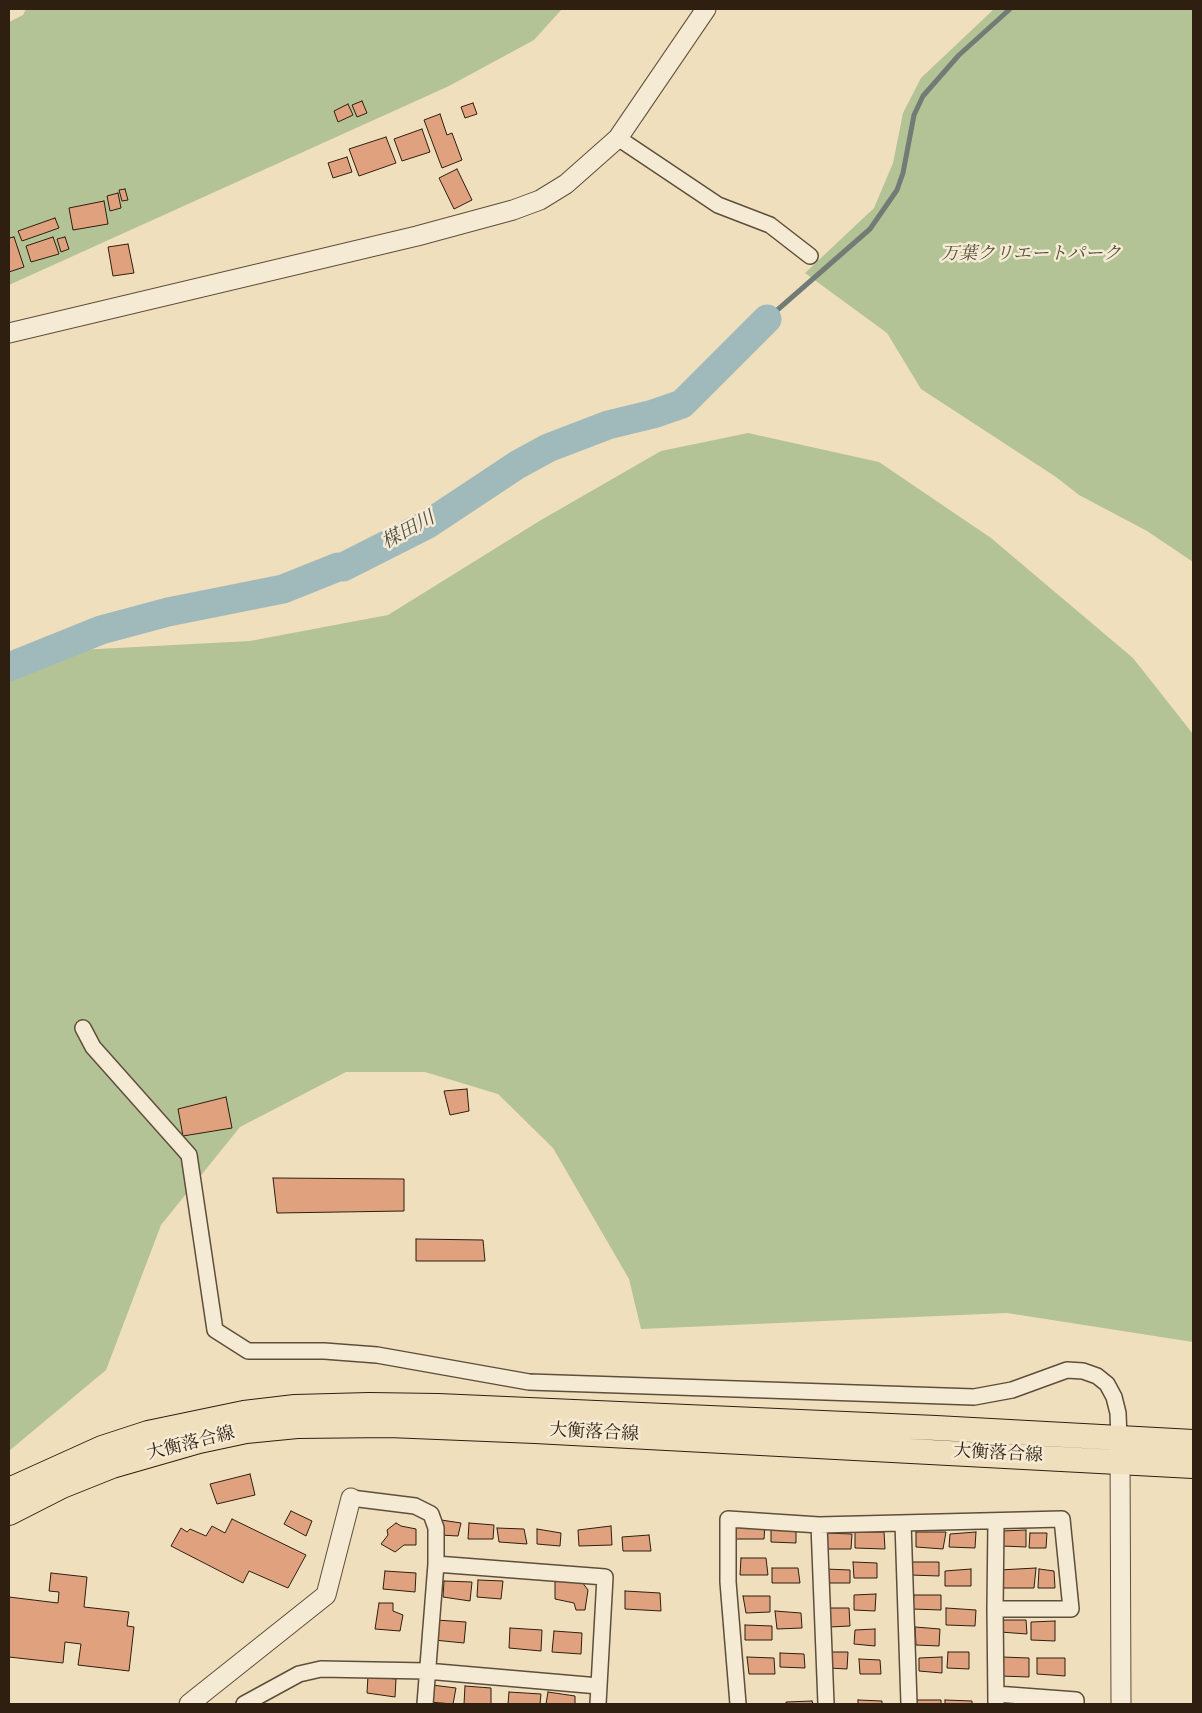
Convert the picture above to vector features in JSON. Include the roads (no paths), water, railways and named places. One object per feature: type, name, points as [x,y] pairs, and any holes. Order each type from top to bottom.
[{"type":"main road","name":"大衡落合線","points":[[9,1490],[102,1448],[148,1433],[244,1413],[295,1407],[369,1405],[438,1406],[936,1428],[1120,1451],[1193,1466]]},
{"type":"main road","name":"大衡落合線","points":[[9,1513],[62,1486],[112,1466],[199,1440],[246,1431],[297,1426],[389,1425],[1120,1451],[1193,1442]]},
{"type":"street","points":[[9,333],[407,238],[513,210],[540,200],[566,184],[618,138],[706,9]]},
{"type":"street","points":[[618,138],[718,205],[770,225],[810,256]]},
{"type":"street","points":[[83,1028],[93,1047],[189,1155],[215,1330],[248,1351],[324,1351],[377,1355],[529,1382],[974,1397],[1012,1390],[1067,1370],[1083,1371],[1097,1376],[1107,1384],[1114,1397],[1118,1413],[1120,1451],[1121,1704]]},
{"type":"street","points":[[189,1704],[326,1595],[351,1498],[414,1506],[431,1514],[436,1528],[436,1564],[424,1704]]},
{"type":"street","points":[[738,1704],[728,1582],[728,1518],[819,1525],[1062,1519],[1072,1610],[995,1610]]},
{"type":"street","points":[[996,1521],[996,1699],[1076,1700],[1076,1704]]},
{"type":"street","points":[[903,1523],[909,1704]]},
{"type":"street","points":[[819,1525],[826,1704]]},
{"type":"street","points":[[436,1564],[605,1577],[598,1704]]},
{"type":"street","points":[[244,1704],[299,1674],[321,1669],[426,1671],[599,1686]]},
{"type":"waterway","points":[[767,319],[870,229],[897,190],[903,173],[914,115],[923,96],[959,55],[1010,9]]},
{"type":"waterway","name":"楳田川","points":[[9,667],[101,630],[168,612],[283,589],[338,567],[343,567],[428,524],[517,465],[548,448],[608,425],[653,414],[682,404],[767,319]]},
{"type":"park label","name":"万葉クリエートパーク","points":[[1031,256]]}]
